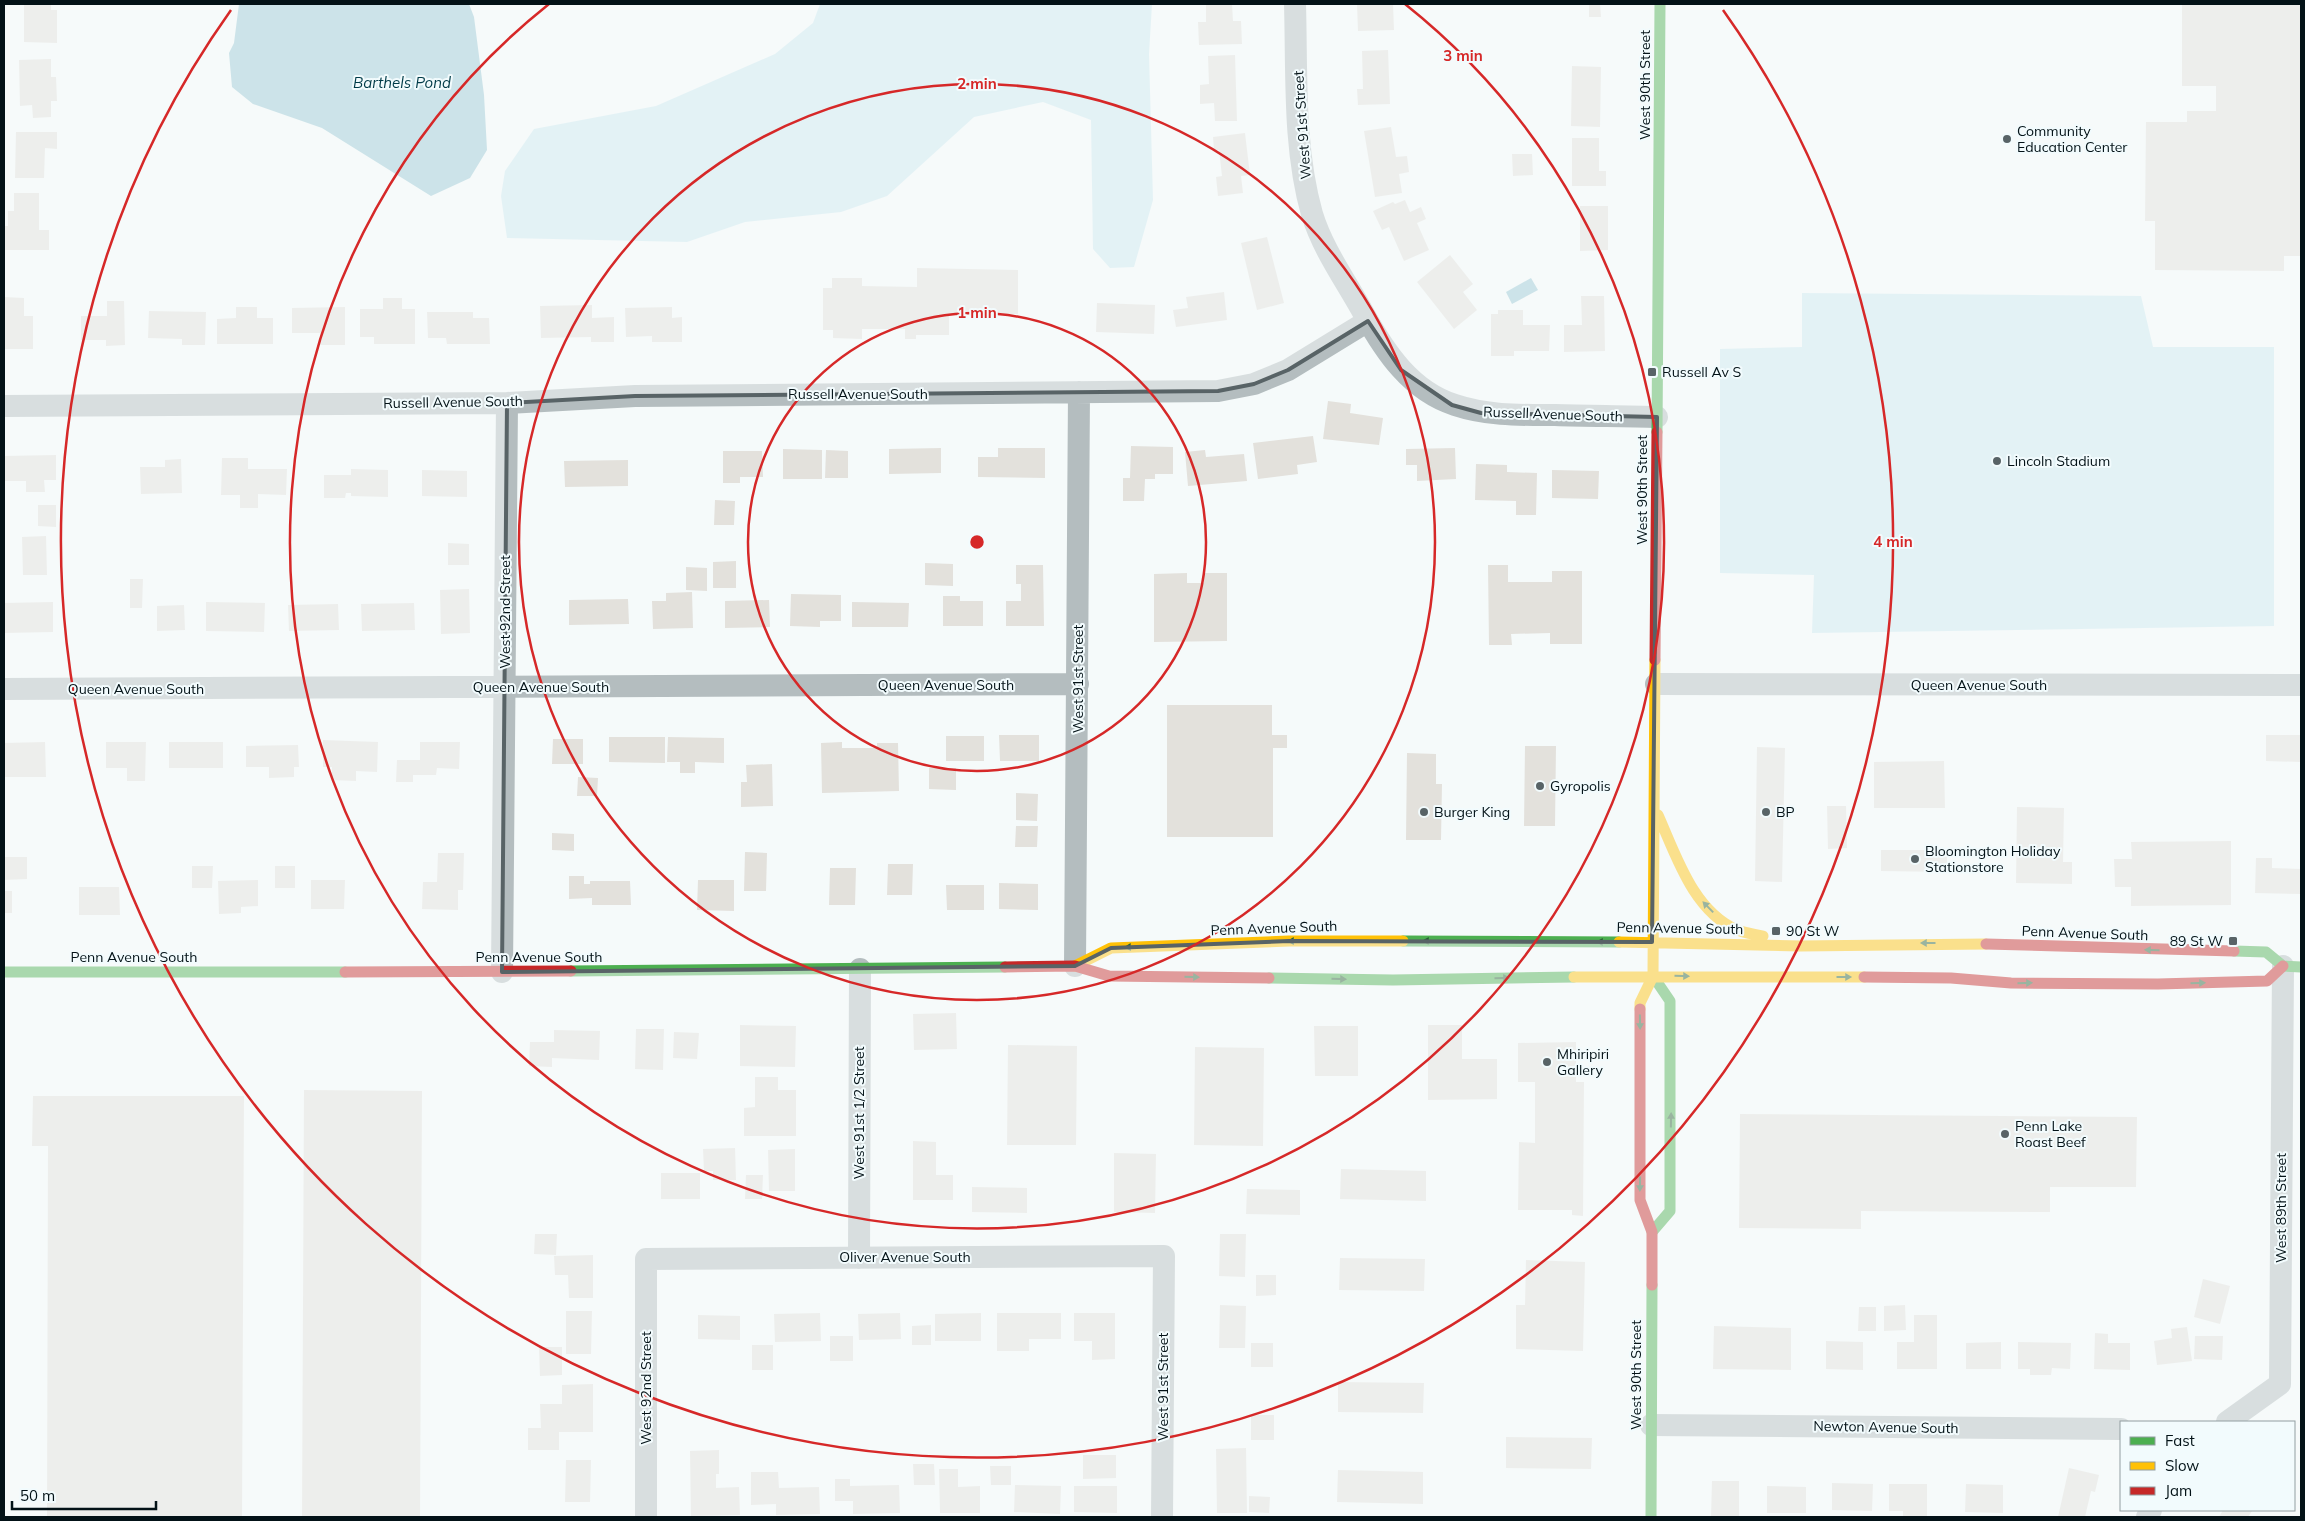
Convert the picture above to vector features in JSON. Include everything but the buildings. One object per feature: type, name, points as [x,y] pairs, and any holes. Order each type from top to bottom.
[{"type":"main road","name":"West 90th Street","points":[[1651,1517],[1652,1232],[1640,1200],[1640,1003],[1653,976],[1660,4]]},
{"type":"main road","points":[[1655,807],[1688,882],[1708,908],[1734,928],[1800,946]]},
{"type":"main road","name":"Penn Avenue South","points":[[1075,966],[1111,948],[1308,941],[1652,942],[1800,946],[1952,943],[2266,952],[2292,966]]},
{"type":"main road","name":"Penn Avenue South","points":[[4,972],[502,972],[1075,966],[1109,976],[1392,980],[1653,976],[1951,978],[2011,983],[2158,984],[2267,981],[2292,966]]},
{"type":"main road","points":[[1652,1232],[1670,1211],[1671,1105],[1670,1001],[1653,976]]},
{"type":"street","name":"West 91st Street","points":[[1295,4],[1302,160],[1312,214],[1330,258],[1368,322]]},
{"type":"street","name":"Russell Avenue South","points":[[4,406],[506,403],[635,396],[1218,391],[1254,384],[1296,366],[1368,322],[1382,346],[1401,370],[1424,389],[1452,404],[1481,413],[1657,416]]},
{"type":"street","name":"West 91st Street","points":[[1075,966],[1080,392]]},
{"type":"street","name":"West 92nd Street","points":[[502,972],[506,403]]},
{"type":"street","name":"Queen Avenue South","points":[[4,689],[1078,684]]},
{"type":"street","name":"Queen Avenue South","points":[[1656,684],[2301,685]]},
{"type":"street","name":"West 89th Street","points":[[2228,1421],[2280,1384],[2292,966]]},
{"type":"street","name":"West 91st 1/2 Street","points":[[859,1258],[860,969]]},
{"type":"street","name":"West 91st Street","points":[[1162,1517],[1164,1256]]},
{"type":"street","name":"Oliver Avenue South","points":[[646,1259],[1164,1256]]},
{"type":"street","name":"West 92nd Street","points":[[646,1259],[646,1517]]},
{"type":"street","name":"Newton Avenue South","points":[[1651,1425],[2120,1430]]},
{"type":"highlighted area","points":[[1368,321],[1401,370],[1452,405],[1481,413],[1657,417],[1652,942],[1289,941],[1111,948],[1075,966],[502,972],[507,403],[635,396],[1218,391],[1254,384],[1288,370]]},
{"type":"shaded area","points":[[820,4],[1152,4],[1149,54],[1153,200],[1134,267],[1110,268],[1093,249],[1091,120],[1043,102],[974,117],[887,196],[841,212],[745,222],[687,242],[507,238],[501,196],[505,171],[534,129],[656,106],[775,54],[813,23]]},
{"type":"shaded area","name":"Lincoln Stadium","points":[[1802,293],[2141,296],[2153,347],[2274,347],[2274,626],[1812,633],[1814,575],[1720,573],[1720,349],[1802,347]]},
{"type":"water","name":"Barthels Pond","points":[[239,4],[469,4],[474,17],[484,95],[487,150],[470,178],[431,196],[322,128],[253,104],[232,87],[229,53],[234,43]]},
{"type":"water","points":[[1531,278],[1538,290],[1512,304],[1506,292]]},
{"type":"traffic: fast","points":[[1657,432],[1660,4]]},
{"type":"traffic: fast","points":[[1403,941],[1619,942]]},
{"type":"traffic: fast","points":[[2234,951],[2266,952],[2283,966],[2301,967]]},
{"type":"traffic: fast","points":[[571,971],[1005,967]]},
{"type":"traffic: fast","points":[[4,972],[345,972]]},
{"type":"traffic: fast","points":[[1652,1232],[1670,1211],[1670,1001],[1653,976]]},
{"type":"traffic: fast","points":[[1269,978],[1393,980],[1574,977]]},
{"type":"traffic: fast","points":[[1651,1517],[1652,1285]]},
{"type":"traffic: slow","points":[[1640,1009],[1640,1003],[1653,976],[1655,660]]},
{"type":"traffic: slow","points":[[1658,815],[1679,864],[1697,896],[1709,910],[1737,930],[1763,936]]},
{"type":"traffic: slow","points":[[1075,966],[1111,948],[1289,941],[1403,941]]},
{"type":"traffic: slow","points":[[1619,942],[1800,946],[1986,944]]},
{"type":"traffic: slow","points":[[1574,977],[1864,977]]},
{"type":"traffic: jam","points":[[1655,660],[1657,432]]},
{"type":"traffic: jam","points":[[1986,944],[2234,951]]},
{"type":"traffic: jam","points":[[1005,967],[1075,966],[1109,976],[1269,978]]},
{"type":"traffic: jam","points":[[1864,977],[1951,978],[2011,983],[2158,984],[2267,981],[2283,966]]},
{"type":"traffic: jam","points":[[345,972],[571,971]]},
{"type":"traffic: jam","points":[[1640,1009],[1640,1200],[1652,1232],[1652,1285]]},
{"type":"place","name":"Community Education Center","points":[[2007,139]]},
{"type":"place","name":"Russell Av S","points":[[1652,372]]},
{"type":"place","name":"Lincoln Stadium","points":[[1997,461]]},
{"type":"place","name":"Gyropolis","points":[[1540,786]]},
{"type":"place","name":"Burger King","points":[[1424,812]]},
{"type":"place","name":"BP","points":[[1766,812]]},
{"type":"place","name":"Bloomington Holiday Stationstore","points":[[1915,859]]},
{"type":"place","name":"90 St W","points":[[1776,931]]},
{"type":"place","name":"89 St W","points":[[2233,941]]},
{"type":"place","name":"Mhiripiri Gallery","points":[[1547,1062]]},
{"type":"place","name":"Penn Lake Roast Beef","points":[[2005,1134]]}]
